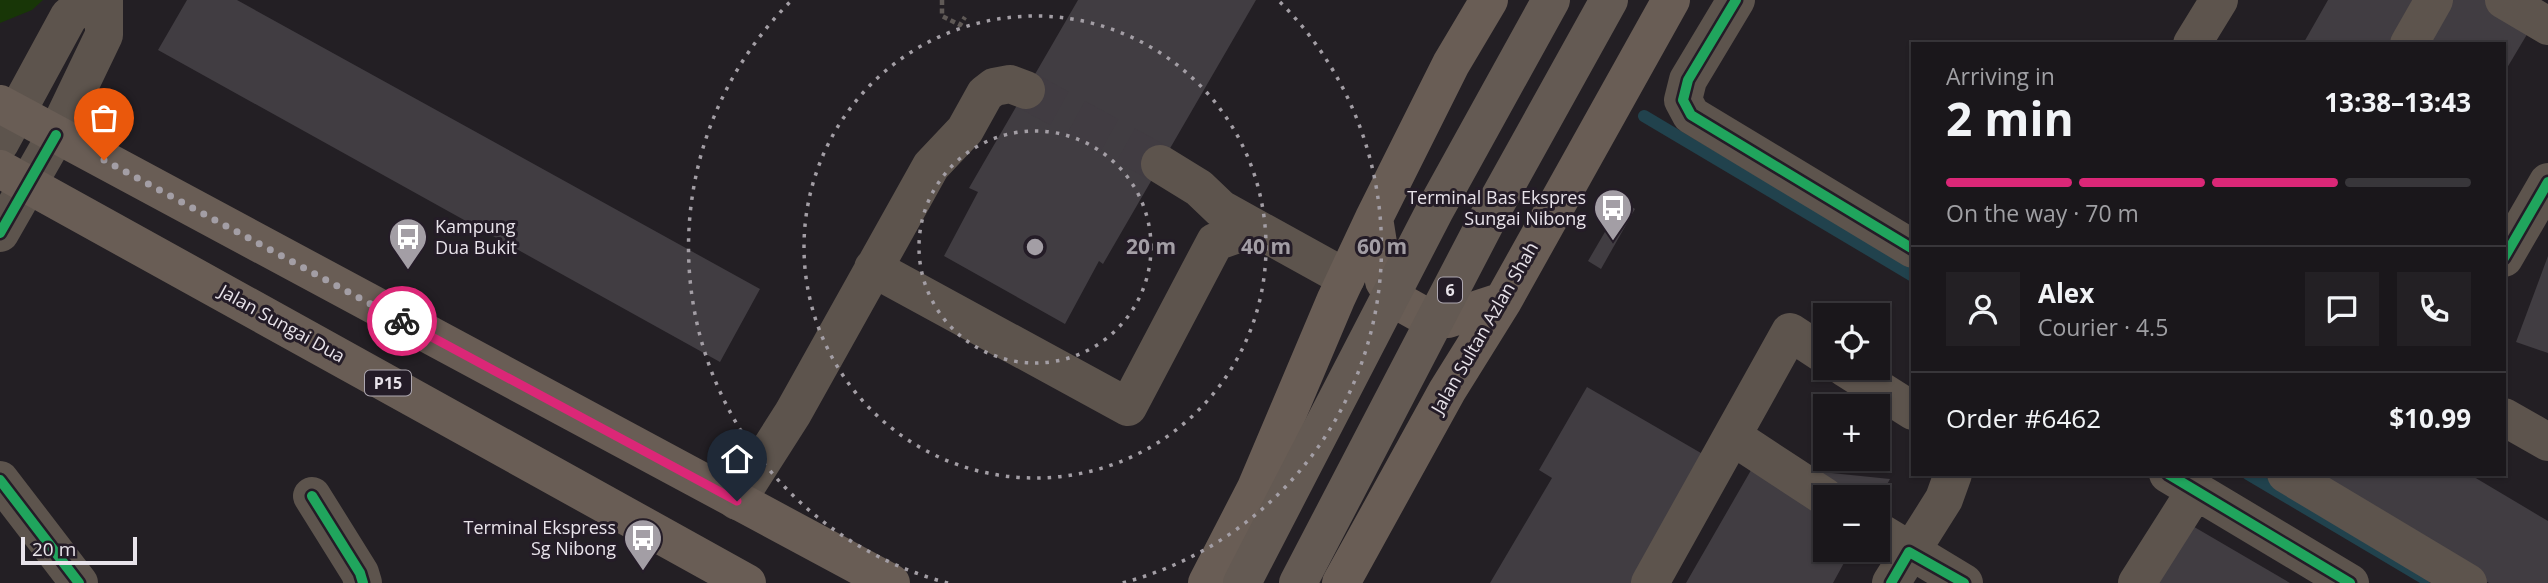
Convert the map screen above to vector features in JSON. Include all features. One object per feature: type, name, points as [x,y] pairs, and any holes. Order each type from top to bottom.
[{"type":"highway","points":[[1214,579],[1435,209],[1551,0]]},
{"type":"highway","name":"6","points":[[1298,583],[1488,218],[1609,0]]},
{"type":"main road","points":[[1214,579],[1374,218],[1451,64],[1489,0]]},
{"type":"main road","name":"Jalan Sultan Azlan Shah","points":[[1341,583],[1447,391],[1503,301],[1671,0]]},
{"type":"main road","points":[[6,120],[56,135],[891,583]]},
{"type":"main road","name":"Jalan Sungai Dua","points":[[14,176],[747,583]]},
{"type":"main road","points":[[1374,218],[1384,281],[1396,300],[1421,314],[1448,319],[1503,301]]},
{"type":"street","points":[[6,120],[69,16],[92,0]]},
{"type":"street","points":[[0,233],[14,176],[56,135],[104,35],[104,0]]},
{"type":"street","points":[[1736,0],[1688,80],[1684,100],[1691,115],[1911,249]]},
{"type":"street","points":[[2193,42],[2219,0]]},
{"type":"street","points":[[2410,42],[2434,0]]},
{"type":"street","points":[[2504,0],[2548,26]]},
{"type":"street","points":[[737,501],[793,413],[931,166],[965,130],[985,94],[994,87],[1010,84],[1026,90]]},
{"type":"street","points":[[1160,164],[1199,188],[1221,209],[1346,278]]},
{"type":"street","points":[[2508,244],[2548,182]]},
{"type":"street","points":[[873,268],[1128,407],[1215,242],[1255,228]]},
{"type":"street","points":[[1650,583],[1790,332],[1813,347]]},
{"type":"street","points":[[1864,380],[1911,410]]},
{"type":"street","points":[[2506,418],[2548,442]]},
{"type":"street","points":[[1732,436],[1813,489]]},
{"type":"street","points":[[1900,567],[1944,499],[1952,476]]},
{"type":"street","points":[[2289,476],[2468,583]]},
{"type":"street","points":[[0,480],[79,583]]},
{"type":"street","points":[[2137,583],[2182,482],[2350,583]]},
{"type":"street","points":[[312,496],[360,573],[363,583]]},
{"type":"street","points":[[1890,551],[1900,567],[1964,583]]},
{"type":"path","points":[[942,0],[942,16],[960,25],[965,17]]},
{"type":"green space","points":[[0,0],[43,0],[32,10],[0,23]]},
{"type":"building","points":[[187,0],[237,0],[760,289],[720,362],[158,50]]},
{"type":"building","points":[[1078,0],[1256,0],[1103,264],[1099,261],[1065,324],[944,256],[978,192],[969,188]]},
{"type":"building","points":[[2328,0],[2422,0],[2398,42],[2304,42]]},
{"type":"building","points":[[2449,0],[2488,0],[2532,26],[2506,70],[2506,42],[2424,42]]},
{"type":"building","points":[[1623,201],[1635,209],[1601,269],[1588,261]]},
{"type":"building","points":[[2548,256],[2548,353],[2516,342]]},
{"type":"building","points":[[1587,387],[1713,460],[1642,583],[1490,583],[1552,478],[1539,470]]},
{"type":"building","points":[[1754,465],[1890,479],[1887,485],[1813,485],[1813,562],[1844,562],[1833,583],[1686,583]]},
{"type":"building","points":[[2309,476],[2472,476],[2548,521],[2548,583],[2489,583]]},
{"type":"building","points":[[2184,521],[2290,583],[2148,583]]},
{"type":"waterway","points":[[1644,116],[1911,275]]},
{"type":"waterway","points":[[2251,476],[2425,579]]},
{"type":"tunnel","points":[[1026,90],[1160,164]]},
{"type":"cycle path","points":[[1736,0],[1688,80],[1683,100],[1691,115],[1911,248]]},
{"type":"cycle path","points":[[0,233],[56,135]]},
{"type":"cycle path","points":[[2506,255],[2548,182]]},
{"type":"cycle path","points":[[2171,476],[2350,583]]},
{"type":"cycle path","points":[[0,480],[79,583]]},
{"type":"cycle path","points":[[312,496],[360,573],[363,583]]},
{"type":"cycle path","points":[[1891,583],[1909,552],[1964,583]]},
{"type":"way so far","points":[[104,160],[402,321]]},
{"type":"place","name":"Terminal Bas Ekspres Sungai Nibong","points":[[1613,242]]},
{"type":"place","name":"Kampung Dua Bukit","points":[[408,271]]},
{"type":"place","name":"Terminal Ekspress Sg Nibong","points":[[643,572]]},
{"type":"route","points":[[402,321],[737,501]]}]
